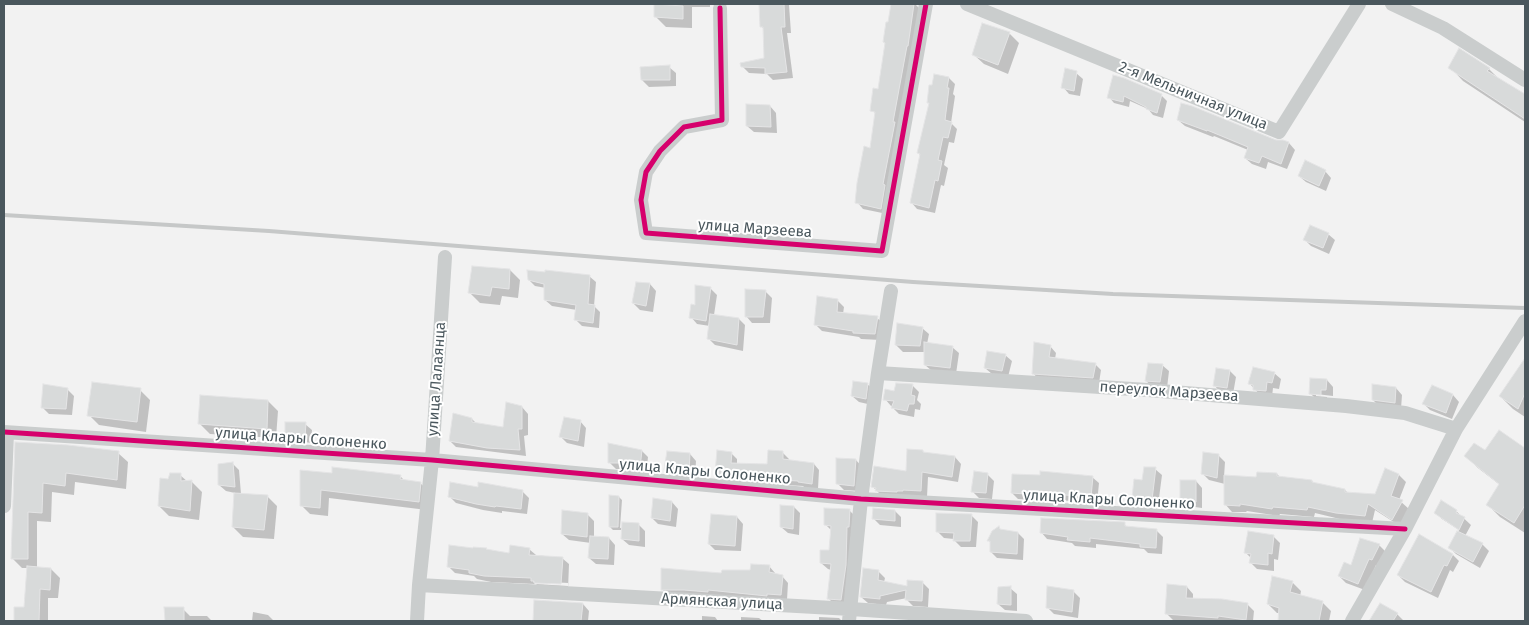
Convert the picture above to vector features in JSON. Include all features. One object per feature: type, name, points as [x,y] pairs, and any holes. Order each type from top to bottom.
[{"type":"street","name":"улица Марзеева","points":[[720,8],[722,120],[684,128],[660,150],[646,172],[640,200],[646,233],[882,251],[926,4]]},
{"type":"street","name":"2-я Мельничная улица","points":[[967,4],[1279,132],[1358,4]]},
{"type":"street","points":[[1392,4],[1443,28],[1524,77]]},
{"type":"street","name":"улица Лалаянца","points":[[417,621],[432,460],[445,257]]},
{"type":"street","points":[[850,615],[861,500],[891,291]]},
{"type":"street","points":[[1352,621],[1405,529],[1456,429],[1520,338],[1525,321]]},
{"type":"street","name":"переулок Марзеева","points":[[878,373],[1148,390],[1346,406],[1405,413],[1456,429]]},
{"type":"street","points":[[4,506],[6,433]]},
{"type":"street","name":"улица Клары Солоненко","points":[[6,433],[432,460],[861,500],[1405,529]]},
{"type":"street","name":"Армянская улица","points":[[419,585],[850,615],[1026,621]]},
{"type":"building","points":[[654,4],[683,6],[683,19],[654,17]]},
{"type":"building","points":[[759,4],[784,4],[785,27],[781,27],[787,72],[765,74],[765,68],[741,67],[740,63],[764,58],[763,27],[760,27]]},
{"type":"building","points":[[891,4],[914,4],[883,184],[885,185],[881,209],[855,203],[864,146],[870,148],[875,112],[870,111],[873,88],[878,89],[886,22],[888,22]]},
{"type":"building","points":[[982,23],[1010,32],[998,65],[972,55]]},
{"type":"building","points":[[1459,48],[1490,68],[1487,71],[1525,94],[1525,119],[1448,68]]},
{"type":"building","points":[[670,65],[670,80],[641,80],[640,67]]},
{"type":"building","points":[[1065,68],[1077,71],[1074,91],[1061,88]]},
{"type":"building","points":[[934,74],[949,77],[945,120],[952,122],[948,138],[943,137],[938,160],[942,161],[938,181],[935,180],[929,208],[910,203],[920,154],[917,153],[929,103],[927,103],[929,85],[932,85]]},
{"type":"building","points":[[1113,75],[1162,94],[1157,113],[1124,96],[1123,102],[1107,98]]},
{"type":"building","points":[[1181,103],[1276,140],[1289,142],[1281,164],[1262,156],[1259,163],[1244,158],[1248,147],[1177,120]]},
{"type":"building","points":[[746,104],[770,105],[771,127],[746,126]]},
{"type":"building","points":[[1305,160],[1326,170],[1319,186],[1298,176]]},
{"type":"building","points":[[1310,225],[1329,233],[1323,248],[1303,240]]},
{"type":"building","points":[[472,266],[510,269],[509,289],[492,287],[490,296],[468,293]]},
{"type":"building","points":[[527,270],[590,275],[588,304],[595,305],[593,323],[574,320],[576,305],[544,300],[544,284],[528,280]]},
{"type":"building","points":[[636,282],[650,283],[646,306],[632,303]]},
{"type":"building","points":[[695,285],[711,287],[706,321],[689,318],[691,304],[695,305]]},
{"type":"building","points":[[745,289],[766,290],[763,317],[745,317]]},
{"type":"building","points":[[817,296],[838,299],[837,312],[878,316],[875,334],[853,333],[853,331],[814,325]]},
{"type":"building","points":[[710,314],[739,318],[737,345],[707,339]]},
{"type":"building","points":[[897,323],[923,327],[920,346],[895,345]]},
{"type":"building","points":[[924,342],[953,346],[950,368],[924,365]]},
{"type":"building","points":[[1034,342],[1051,345],[1049,357],[1096,363],[1093,378],[1032,374]]},
{"type":"building","points":[[987,351],[1006,354],[1002,371],[984,368]]},
{"type":"building","points":[[1525,358],[1525,393],[1518,409],[1499,396]]},
{"type":"building","points":[[1148,363],[1163,364],[1160,382],[1145,381]]},
{"type":"building","points":[[1253,367],[1275,372],[1272,383],[1267,382],[1266,391],[1253,390],[1253,385],[1248,384]]},
{"type":"building","points":[[1216,368],[1230,370],[1227,388],[1213,386]]},
{"type":"building","points":[[1310,378],[1327,379],[1326,390],[1321,390],[1321,395],[1309,394]]},
{"type":"building","points":[[853,381],[868,383],[866,399],[851,396]]},
{"type":"building","points":[[92,382],[141,388],[137,422],[87,416]]},
{"type":"building","points":[[896,383],[913,384],[911,395],[915,396],[914,404],[909,404],[907,411],[891,408],[894,401],[883,400],[885,389],[894,391]]},
{"type":"building","points":[[43,384],[68,388],[66,409],[41,408]]},
{"type":"building","points":[[1372,384],[1396,387],[1395,403],[1372,400]]},
{"type":"building","points":[[1432,385],[1453,394],[1446,413],[1422,404]]},
{"type":"building","points":[[200,395],[268,400],[267,429],[198,424]]},
{"type":"building","points":[[506,402],[522,406],[522,429],[518,429],[520,450],[487,448],[449,441],[453,413],[472,418],[472,422],[503,427]]},
{"type":"building","points":[[564,417],[581,420],[578,441],[559,437]]},
{"type":"building","points":[[285,422],[306,422],[305,438],[285,434]]},
{"type":"building","points":[[1499,430],[1525,448],[1525,505],[1514,523],[1486,505],[1499,484],[1464,456],[1474,443],[1485,450]]},
{"type":"building","points":[[15,442],[68,445],[119,451],[117,480],[66,473],[65,486],[43,483],[42,513],[28,512],[28,559],[11,559]]},
{"type":"building","points":[[608,443],[642,450],[640,468],[622,465],[622,463],[608,463]]},
{"type":"building","points":[[907,449],[955,456],[952,477],[922,472],[921,491],[875,491],[876,488],[871,487],[874,466],[906,471]]},
{"type":"building","points":[[717,450],[732,452],[731,463],[767,464],[768,450],[783,451],[783,459],[814,463],[812,484],[798,481],[746,478],[746,475],[715,473]]},
{"type":"building","points":[[667,451],[690,453],[689,473],[664,470]]},
{"type":"building","points":[[1203,452],[1219,454],[1217,478],[1201,474]]},
{"type":"building","points":[[836,458],[856,459],[854,486],[836,484]]},
{"type":"building","points":[[233,462],[235,487],[218,485],[218,464]]},
{"type":"building","points":[[332,467],[401,475],[400,479],[421,482],[419,502],[321,490],[320,508],[300,506],[300,470],[332,473]]},
{"type":"building","points":[[1144,467],[1156,467],[1152,500],[1132,498],[1134,479],[1142,480]]},
{"type":"building","points":[[1385,468],[1399,474],[1391,496],[1403,500],[1392,520],[1368,504],[1365,516],[1336,513],[1308,507],[1307,510],[1273,507],[1272,509],[1240,504],[1240,506],[1224,505],[1224,475],[1256,477],[1257,472],[1277,473],[1277,476],[1312,480],[1312,482],[1345,489],[1345,492],[1375,494]]},
{"type":"building","points":[[974,471],[988,473],[986,493],[971,492]]},
{"type":"building","points":[[1040,471],[1093,476],[1091,497],[1026,492],[1026,494],[1011,493],[1012,474],[1040,475]]},
{"type":"building","points":[[170,473],[181,473],[181,481],[192,480],[190,511],[158,506],[160,478],[168,479]]},
{"type":"building","points":[[1180,480],[1196,480],[1196,502],[1180,500]]},
{"type":"building","points":[[450,482],[478,487],[478,482],[523,490],[521,509],[476,504],[448,497]]},
{"type":"building","points":[[234,493],[268,495],[264,530],[232,527]]},
{"type":"building","points":[[609,495],[619,496],[618,527],[609,527]]},
{"type":"building","points":[[653,498],[672,501],[670,521],[651,518]]},
{"type":"building","points":[[1441,500],[1457,510],[1456,513],[1465,517],[1459,530],[1434,513]]},
{"type":"building","points":[[780,505],[794,506],[793,529],[780,527]]},
{"type":"building","points":[[824,508],[850,509],[849,527],[847,527],[846,565],[841,600],[827,599],[831,564],[820,563],[820,550],[829,550],[831,526],[824,525]]},
{"type":"building","points":[[873,508],[895,510],[895,521],[872,519]]},
{"type":"building","points":[[562,510],[588,513],[587,537],[561,534]]},
{"type":"building","points":[[936,513],[972,514],[970,541],[953,541],[954,533],[936,532]]},
{"type":"building","points":[[711,514],[737,516],[735,546],[708,544]]},
{"type":"building","points":[[1041,518],[1125,522],[1125,526],[1157,529],[1156,548],[1140,547],[1140,544],[1090,538],[1090,542],[1067,540],[1068,537],[1040,533]]},
{"type":"building","points":[[622,522],[639,523],[639,541],[621,539]]},
{"type":"building","points":[[999,526],[1000,529],[1018,532],[1017,554],[990,552],[990,541],[987,541],[992,531]]},
{"type":"building","points":[[1248,531],[1274,535],[1272,554],[1268,553],[1268,565],[1249,563],[1251,554],[1244,553]]},
{"type":"building","points":[[1457,531],[1483,543],[1473,562],[1448,548]]},
{"type":"building","points":[[1419,534],[1453,554],[1447,566],[1444,565],[1431,592],[1397,575]]},
{"type":"building","points":[[590,536],[609,537],[608,559],[588,558]]},
{"type":"building","points":[[1360,538],[1380,544],[1372,560],[1369,559],[1358,584],[1338,576],[1344,562],[1351,565]]},
{"type":"building","points":[[449,545],[487,548],[509,553],[510,545],[530,548],[529,555],[563,557],[561,584],[534,583],[534,581],[531,581],[531,578],[484,576],[469,573],[469,570],[447,567]]},
{"type":"building","points":[[751,564],[770,565],[769,572],[783,575],[781,595],[767,594],[767,596],[708,590],[708,592],[661,590],[661,568],[721,573],[722,570],[750,570]]},
{"type":"building","points":[[27,566],[51,568],[50,590],[40,589],[39,621],[14,621],[14,607],[24,607]]},
{"type":"building","points":[[863,568],[879,570],[878,580],[907,586],[907,580],[923,581],[922,601],[905,600],[906,590],[880,596],[880,599],[860,597]]},
{"type":"building","points":[[1272,576],[1293,581],[1290,592],[1323,601],[1319,621],[1278,621],[1279,608],[1267,604]]},
{"type":"building","points":[[1167,584],[1187,586],[1186,598],[1222,599],[1248,603],[1246,620],[1218,616],[1218,618],[1165,614]]},
{"type":"building","points":[[1011,586],[1011,605],[997,604],[998,587]]},
{"type":"building","points":[[1047,586],[1074,590],[1072,612],[1046,608]]},
{"type":"building","points":[[534,600],[583,603],[581,621],[533,621]]},
{"type":"building","points":[[1380,603],[1398,613],[1393,621],[1369,621]]},
{"type":"building","points":[[164,607],[184,607],[184,621],[165,621]]},
{"type":"railway","points":[[4,215],[269,231],[913,282],[1113,294],[1525,308]]},
{"type":"cycle path","points":[[720,8],[722,120],[684,127],[660,151],[646,172],[641,200],[646,233],[882,251],[926,4]]},
{"type":"cycle path","points":[[4,432],[432,460],[861,499],[1405,529]]}]
